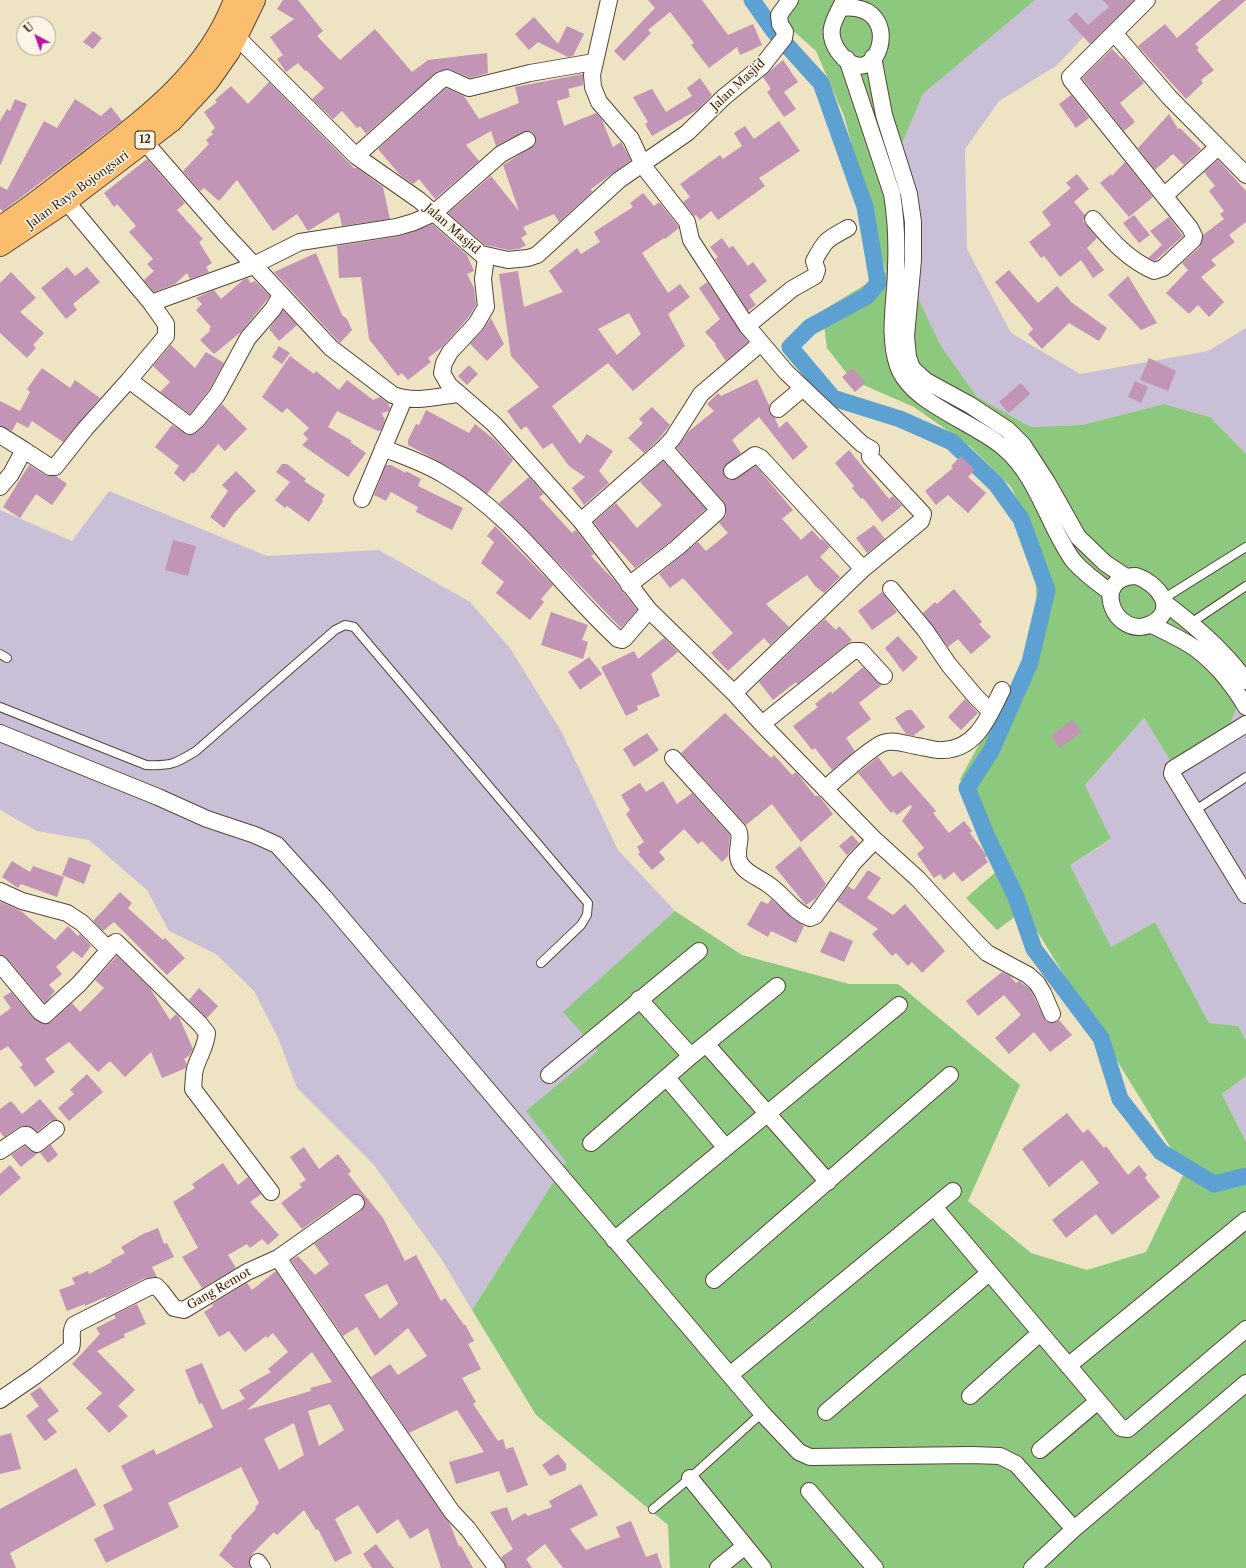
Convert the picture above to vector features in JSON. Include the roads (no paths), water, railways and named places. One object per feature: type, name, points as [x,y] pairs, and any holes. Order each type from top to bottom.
[{"type":"highway","name":"Jalan Raya Bojongsari","points":[[0,245],[66,201],[171,121],[194,98],[229,51],[229,33],[235,0]]},
{"type":"highway","name":"Jalan Raya Bojongsari","points":[[2,223],[130,131],[181,86],[201,62],[229,33],[254,0]]},
{"type":"street","points":[[609,0],[594,62],[593,87],[599,102],[631,139],[652,178],[687,222],[691,240],[747,326],[786,372],[862,444],[871,449],[870,457],[923,514],[921,521],[863,569],[734,693]]},
{"type":"street","name":"Jalan Masjid","points":[[229,33],[356,156],[387,177],[434,213],[472,247],[486,257],[508,260],[528,258],[537,255],[619,180],[687,133],[724,97],[762,66],[781,41],[785,32],[780,24],[779,15],[790,0]]},
{"type":"street","points":[[1093,220],[1117,246],[1134,261],[1154,271],[1159,271],[1194,240],[1194,236],[1164,196],[1070,77],[1115,34],[1147,0]]},
{"type":"street","points":[[873,57],[862,63],[854,63],[847,59],[838,50],[832,38],[831,31],[834,20],[842,4],[870,3],[880,27],[881,36],[873,57],[884,115],[909,194],[913,222],[913,260],[906,336],[908,357],[912,368],[918,376],[958,398],[1008,430],[1023,445],[1047,482],[1078,537],[1105,563],[1126,577]]},
{"type":"street","points":[[1115,34],[1170,97],[1246,175]]},
{"type":"street","points":[[847,59],[892,194],[895,213],[896,267],[892,340],[902,377],[910,386],[996,442],[1011,454],[1037,491],[1071,558],[1089,576],[1110,592]]},
{"type":"street","points":[[356,156],[441,80],[447,78],[469,88],[530,73],[594,62]]},
{"type":"street","points":[[151,303],[255,265],[300,242],[397,227],[434,213],[501,154],[527,140]]},
{"type":"street","points":[[144,141],[281,295],[331,348],[393,395],[404,399],[425,399],[457,394]]},
{"type":"street","points":[[1164,196],[1218,147]]},
{"type":"street","points":[[0,435],[50,467],[55,467],[85,429],[166,336],[166,324],[151,303],[66,201]]},
{"type":"street","points":[[747,326],[792,289],[815,276],[817,270],[814,261],[823,244],[828,239],[848,228]]},
{"type":"street","points":[[486,257],[483,279],[486,307],[476,324],[450,352],[444,363],[442,372],[449,385],[457,394],[494,424],[581,521],[649,610],[734,693],[762,724],[875,840],[918,879],[987,953],[1028,975],[1037,983],[1044,993],[1052,1014]]},
{"type":"street","points":[[129,380],[190,426],[197,420],[216,395],[248,338],[269,314],[281,295]]},
{"type":"street","points":[[581,521],[664,448],[673,438],[701,394],[761,343]]},
{"type":"street","points":[[778,409],[803,388]]},
{"type":"street","points":[[951,414],[958,398]]},
{"type":"street","points":[[362,499],[404,399]]},
{"type":"street","points":[[383,448],[444,475],[485,505],[533,548],[618,639],[622,640],[625,638],[649,610]]},
{"type":"street","points":[[629,585],[678,547],[717,512],[717,508],[664,448]]},
{"type":"street","points":[[0,487],[11,474],[24,450]]},
{"type":"street","points":[[732,471],[746,459],[755,455],[761,458],[863,569]]},
{"type":"street","points":[[1163,600],[1163,611],[1158,619],[1150,624],[1142,626],[1125,623],[1113,610],[1110,601],[1110,592],[1119,580],[1126,577],[1136,576],[1146,579],[1154,585],[1163,600],[1192,623],[1218,647],[1243,685],[1246,707]]},
{"type":"street","points":[[891,589],[925,630],[949,665],[975,696],[991,712]]},
{"type":"street","points":[[1150,624],[1188,643],[1243,685]]},
{"type":"street","points":[[762,724],[853,651],[862,650],[884,676]]},
{"type":"street","points":[[825,789],[882,743],[896,741],[943,750],[957,748],[970,741],[979,732],[1002,690]]},
{"type":"street","points":[[1246,724],[1173,770],[1172,774],[1246,894]]},
{"type":"street","points":[[0,733],[158,797],[218,824],[255,835],[277,845],[324,896],[762,1413],[799,1452],[810,1457],[1000,1456],[1016,1464],[1074,1529]]},
{"type":"street","points":[[672,758],[738,830],[740,834],[737,856],[743,867],[771,886],[802,915],[810,918],[815,916],[854,862],[875,840]]},
{"type":"street","points":[[0,891],[22,902],[67,913],[82,923],[105,946],[108,947],[116,942]]},
{"type":"street","points":[[0,964],[40,1012],[45,1015],[79,984],[116,942]]},
{"type":"street","points":[[116,942],[199,1023],[207,1033],[205,1048],[195,1068],[193,1089],[271,1192]]},
{"type":"street","points":[[549,1075],[639,999],[699,951]]},
{"type":"street","points":[[591,1143],[691,1056],[777,986]]},
{"type":"street","points":[[639,999],[691,1056]]},
{"type":"street","points":[[614,1240],[899,1005]]},
{"type":"street","points":[[706,1044],[828,1182]]},
{"type":"street","points":[[714,1280],[950,1075]]},
{"type":"street","points":[[667,1078],[726,1148]]},
{"type":"street","points":[[0,1151],[24,1135],[27,1135],[37,1144],[56,1129]]},
{"type":"street","points":[[730,1375],[953,1191]]},
{"type":"street","name":"Gang Remot","points":[[0,1400],[35,1376],[71,1348],[73,1343],[72,1329],[74,1325],[149,1287],[156,1286],[174,1308],[184,1310],[246,1272],[278,1258],[356,1203]]},
{"type":"street","points":[[934,1207],[1121,1428],[1128,1429],[1246,1329]]},
{"type":"street","points":[[1068,1366],[1246,1220]]},
{"type":"street","points":[[278,1258],[452,1512],[468,1529],[497,1568]]},
{"type":"street","points":[[826,1412],[989,1273]]},
{"type":"street","points":[[970,1396],[1040,1333]]},
{"type":"street","points":[[1032,1568],[1074,1529],[1246,1383]]},
{"type":"street","points":[[1040,1450],[1098,1401]]},
{"type":"street","points":[[690,1478],[763,1568]]},
{"type":"street","points":[[809,1491],[875,1568]]},
{"type":"street","points":[[718,1568],[745,1546]]},
{"type":"lane","points":[[1163,600],[1246,547]]},
{"type":"lane","points":[[1192,623],[1246,586]]},
{"type":"lane","points":[[0,707],[146,765],[178,763],[196,751],[335,630],[345,625],[354,627],[588,903],[587,915],[581,925],[541,963]]},
{"type":"lane","points":[[1194,811],[1246,777]]},
{"type":"lane","points":[[652,1509],[690,1478],[762,1413]]},
{"type":"waterway","points":[[752,0],[773,30],[821,83],[865,207],[878,283],[867,296],[810,327],[790,347],[833,398],[900,419],[952,442],[996,484],[1021,519],[1047,590],[1030,662],[991,751],[967,788],[987,837],[1016,897],[1034,949],[1101,1038],[1120,1099],[1161,1152],[1214,1184],[1246,1176]]}]
